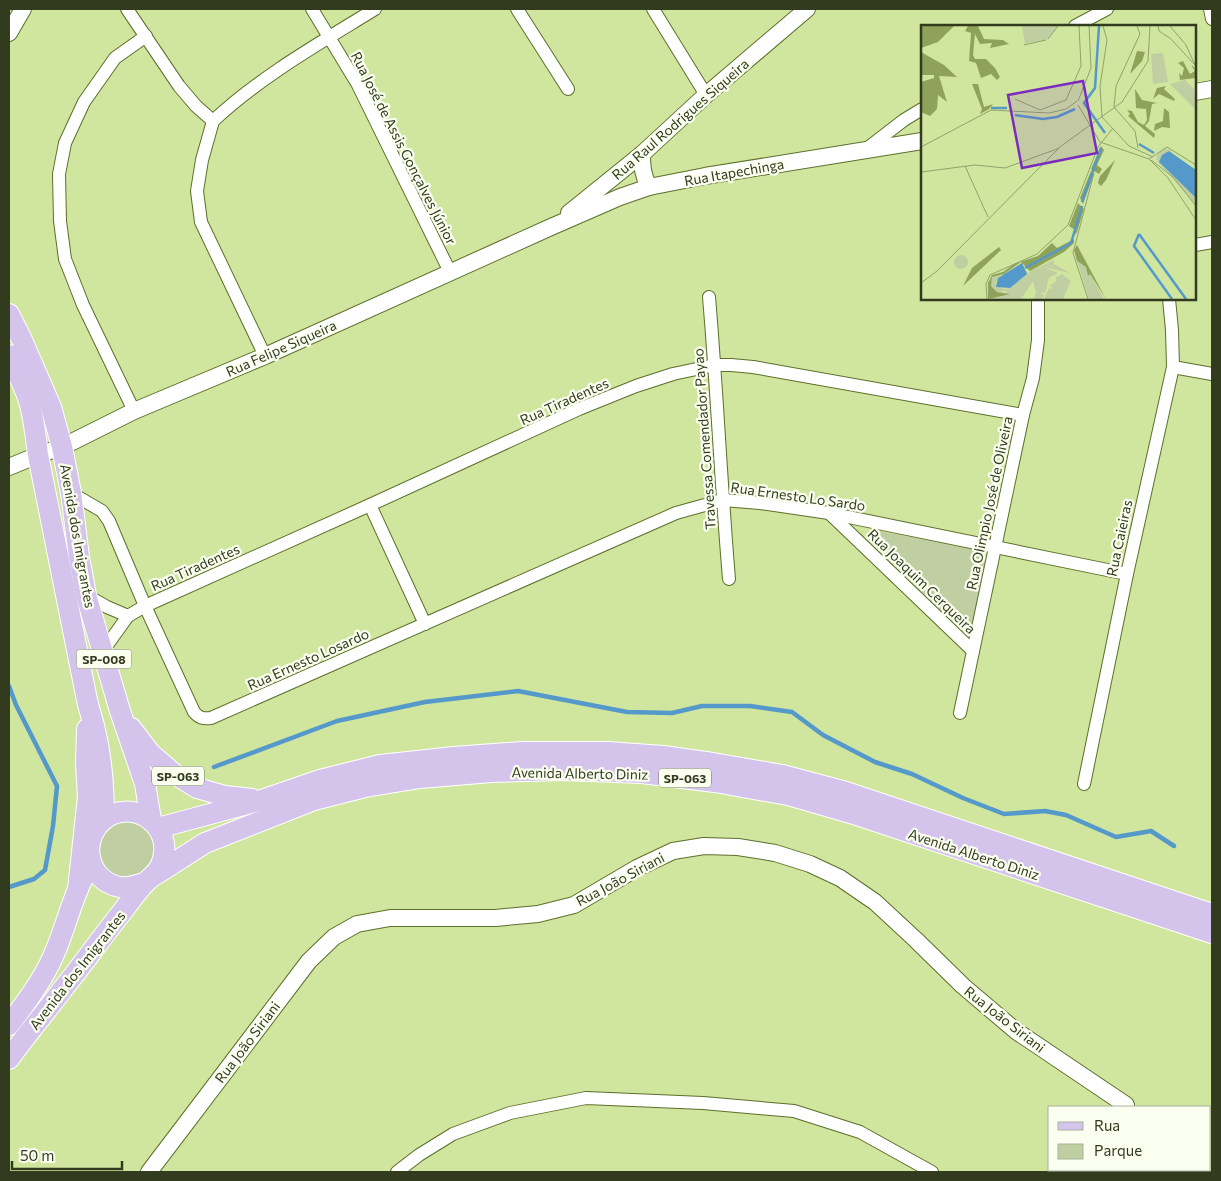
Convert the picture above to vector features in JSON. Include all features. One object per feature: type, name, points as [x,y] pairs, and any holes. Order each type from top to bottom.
[{"type":"main road","name":"Avenida dos Imigrantes","points":[[9,314],[51,408],[62,447],[71,493],[86,595],[155,824],[164,839],[165,852],[162,865],[106,932],[9,1059]]},
{"type":"main road","name":"Avenida dos Imigrantes","points":[[9,355],[29,401],[87,702]]},
{"type":"main road","name":"SP-008","points":[[87,702],[100,756],[104,792],[104,819]]},
{"type":"main road","points":[[78,889],[88,797],[86,762],[87,702]]},
{"type":"main road","name":"SP-063","points":[[120,711],[150,753],[173,773],[197,788],[226,796],[262,800]]},
{"type":"main road","name":"Avenida Alberto Diniz","points":[[155,824],[262,800],[320,780],[380,765],[522,752],[608,752],[664,756],[782,775],[846,792],[1212,914]]},
{"type":"main road","name":"Avenida Alberto Diniz","points":[[150,879],[205,843],[314,800],[365,787],[420,778],[491,772],[563,770],[642,773],[715,782],[796,798],[857,815],[1212,933]]},
{"type":"main road","points":[[150,879],[127,887],[121,887],[108,882],[98,874],[92,863],[89,851],[90,839],[95,828],[104,819],[115,813],[128,811],[140,814],[155,824]]},
{"type":"main road","points":[[78,889],[92,863]]},
{"type":"main road","name":"Avenida dos Imigrantes","points":[[9,1025],[31,995],[51,962],[78,889]]},
{"type":"street","points":[[9,33],[23,9]]},
{"type":"street","points":[[127,9],[179,86],[196,106],[213,121]]},
{"type":"street","name":"Rua José de Assis Gonçalves Júnior","points":[[312,9],[366,100],[450,272]]},
{"type":"street","points":[[264,356],[200,222],[197,191],[202,160],[213,121],[232,103],[262,81],[375,9]]},
{"type":"street","points":[[517,9],[568,89]]},
{"type":"street","points":[[653,9],[706,95]]},
{"type":"street","name":"Rua Raul Rodrigues Siqueira","points":[[551,227],[642,154],[706,95],[807,9]]},
{"type":"street","points":[[1077,25],[1107,9]]},
{"type":"street","points":[[1210,9],[1212,19]]},
{"type":"street","points":[[134,411],[83,306],[65,259],[60,221],[60,174],[65,143],[84,102],[115,58],[146,36]]},
{"type":"street","points":[[1196,92],[1212,89]]},
{"type":"street","points":[[864,150],[921,110]]},
{"type":"street","name":"Rua Itapechinga","points":[[551,227],[620,197],[649,187],[705,176],[921,141]]},
{"type":"street","points":[[642,154],[644,178],[649,187]]},
{"type":"street","name":"Rua Felipe Siqueira","points":[[9,467],[62,447],[134,411],[264,356],[551,227]]},
{"type":"street","points":[[1196,245],[1212,242]]},
{"type":"street","name":"Travessa Comendador Payao","points":[[708,297],[715,365],[729,579]]},
{"type":"street","name":"Rua Olimpio José de Oliveira","points":[[960,713],[994,547],[1033,378],[1038,340],[1038,300]]},
{"type":"street","name":"Rua Caieiras","points":[[1084,784],[1127,574],[1173,367],[1170,300]]},
{"type":"street","name":"Rua Tiradentes","points":[[128,616],[145,606],[587,406],[636,386],[673,374],[715,365],[753,367],[1023,415]]},
{"type":"street","points":[[1173,367],[1212,374]]},
{"type":"street","points":[[71,493],[102,511],[109,521],[145,606]]},
{"type":"street","name":"Rua Ernesto Lo Sardo","points":[[425,624],[676,513],[723,500],[828,513],[1127,574]]},
{"type":"street","points":[[370,505],[425,624]]},
{"type":"street","name":"Rua Joaquim Cerqueira","points":[[828,513],[973,651]]},
{"type":"street","points":[[86,595],[128,616],[102,652]]},
{"type":"street","name":"Rua Ernesto Losardo","points":[[145,606],[194,712],[201,718],[211,718],[425,624]]},
{"type":"street","name":"Rua João Siriani","points":[[148,1172],[309,961],[334,937],[358,924],[390,918],[495,918],[538,914],[574,905],[636,868],[673,851],[704,846],[738,846],[776,853],[810,864],[840,878],[876,902],[963,986],[1016,1031],[1126,1106]]},
{"type":"street","points":[[396,1172],[453,1134],[510,1113],[586,1098],[794,1111],[860,1132],[932,1172]]},
{"type":"green space","points":[[879,531],[978,550],[984,555],[986,563],[975,626],[966,628],[957,626],[932,602],[868,538],[869,533]]},
{"type":"green space","points":[[121,820],[133,820],[148,828],[156,843],[156,855],[148,870],[133,878],[121,878],[106,870],[98,855],[98,843],[106,828]]},
{"type":"waterway","points":[[9,686],[16,705],[57,786],[53,826],[45,870],[34,879],[9,887]]},
{"type":"waterway","points":[[214,767],[337,721],[425,702],[518,691],[627,712],[672,713],[702,706],[750,706],[792,712],[823,735],[875,762],[912,774],[963,798],[1004,814],[1045,811],[1066,815],[1116,837],[1151,831],[1174,846]]}]
